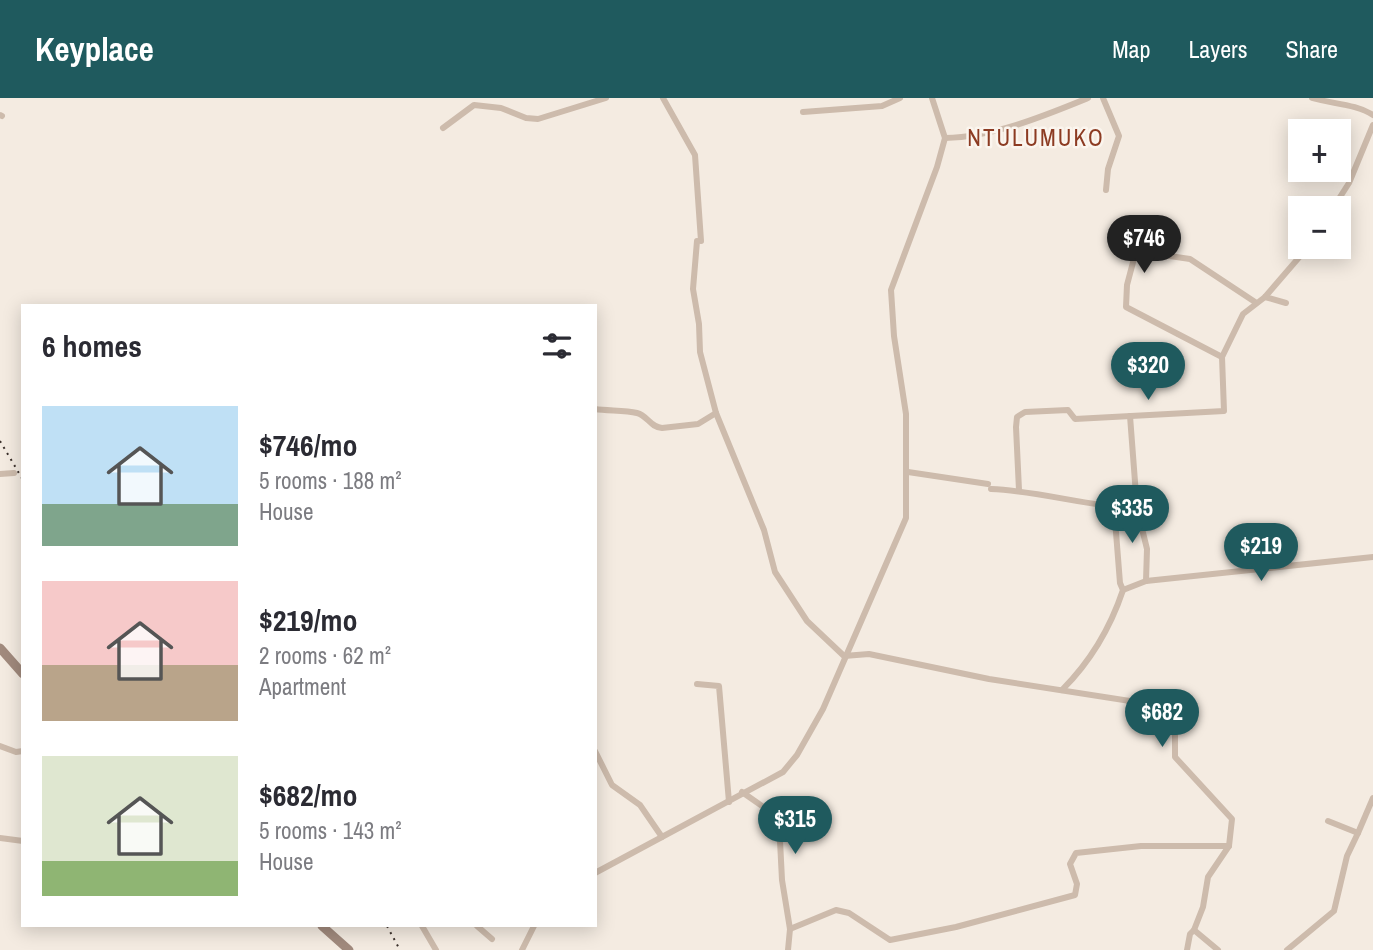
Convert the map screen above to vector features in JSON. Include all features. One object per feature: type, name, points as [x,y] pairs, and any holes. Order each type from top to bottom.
[{"type":"main road","points":[[0,648],[21,671]]},
{"type":"main road","points":[[323,927],[349,950]]},
{"type":"street","points":[[443,128],[474,105],[501,108],[526,118],[537,119],[606,98]]},
{"type":"street","points":[[663,98],[695,155],[699,241],[693,289],[701,352],[716,412],[764,530],[775,572],[807,621],[844,656],[869,654],[897,662],[1175,708],[1175,757],[1232,819],[1229,846],[1208,877],[1203,907],[1190,934],[1187,950]]},
{"type":"street","points":[[803,112],[882,106],[900,98]]},
{"type":"street","points":[[597,872],[783,772],[797,755],[823,709],[906,518],[906,414],[894,336],[891,290],[937,167],[945,138],[932,98]]},
{"type":"street","points":[[945,138],[988,133],[1053,113],[1088,98]]},
{"type":"street","points":[[1103,98],[1119,136],[1108,169],[1106,190]]},
{"type":"street","points":[[1312,98],[1360,108],[1373,115]]},
{"type":"street","points":[[1341,196],[1349,183],[1373,125]]},
{"type":"street","points":[[1223,357],[1126,307],[1127,285],[1136,251],[1190,259],[1255,302]]},
{"type":"street","points":[[1019,490],[1016,427],[1017,417],[1025,412],[1068,410],[1075,419],[1223,411],[1223,357],[1243,314],[1255,302],[1265,297],[1298,259]]},
{"type":"street","points":[[1265,297],[1286,303]]},
{"type":"street","points":[[597,409],[635,412],[656,427],[662,428],[698,424],[716,412]]},
{"type":"street","points":[[1130,416],[1138,508],[1147,549],[1146,581]]},
{"type":"street","points":[[908,472],[1114,507],[1138,508]]},
{"type":"street","points":[[0,474],[14,473]]},
{"type":"street","points":[[1062,690],[1091,657],[1112,622],[1123,590],[1120,583],[1114,507]]},
{"type":"street","points":[[1123,590],[1146,581],[1373,557]]},
{"type":"street","points":[[697,684],[719,686],[729,803]]},
{"type":"street","points":[[0,746],[21,751]]},
{"type":"street","points":[[597,755],[612,785],[640,805],[662,837]]},
{"type":"street","points":[[742,792],[775,815],[779,821],[782,880],[790,929],[788,950]]},
{"type":"street","points":[[1287,950],[1334,911],[1347,856],[1373,797]]},
{"type":"street","points":[[1328,821],[1358,833]]},
{"type":"street","points":[[0,838],[21,841]]},
{"type":"street","points":[[790,929],[836,910],[849,913],[890,940],[982,920],[1075,895],[1077,884],[1070,864],[1076,853],[1141,846],[1229,846]]},
{"type":"street","points":[[423,927],[436,950]]},
{"type":"street","points":[[478,927],[492,939]]},
{"type":"street","points":[[522,950],[534,927]]},
{"type":"street","points":[[1194,930],[1219,950]]},
{"type":"railway","points":[[0,441],[21,477]]},
{"type":"railway","points":[[388,927],[400,950]]},
{"type":"district","name":"NTULUMUKO","points":[[1036,138]]}]
